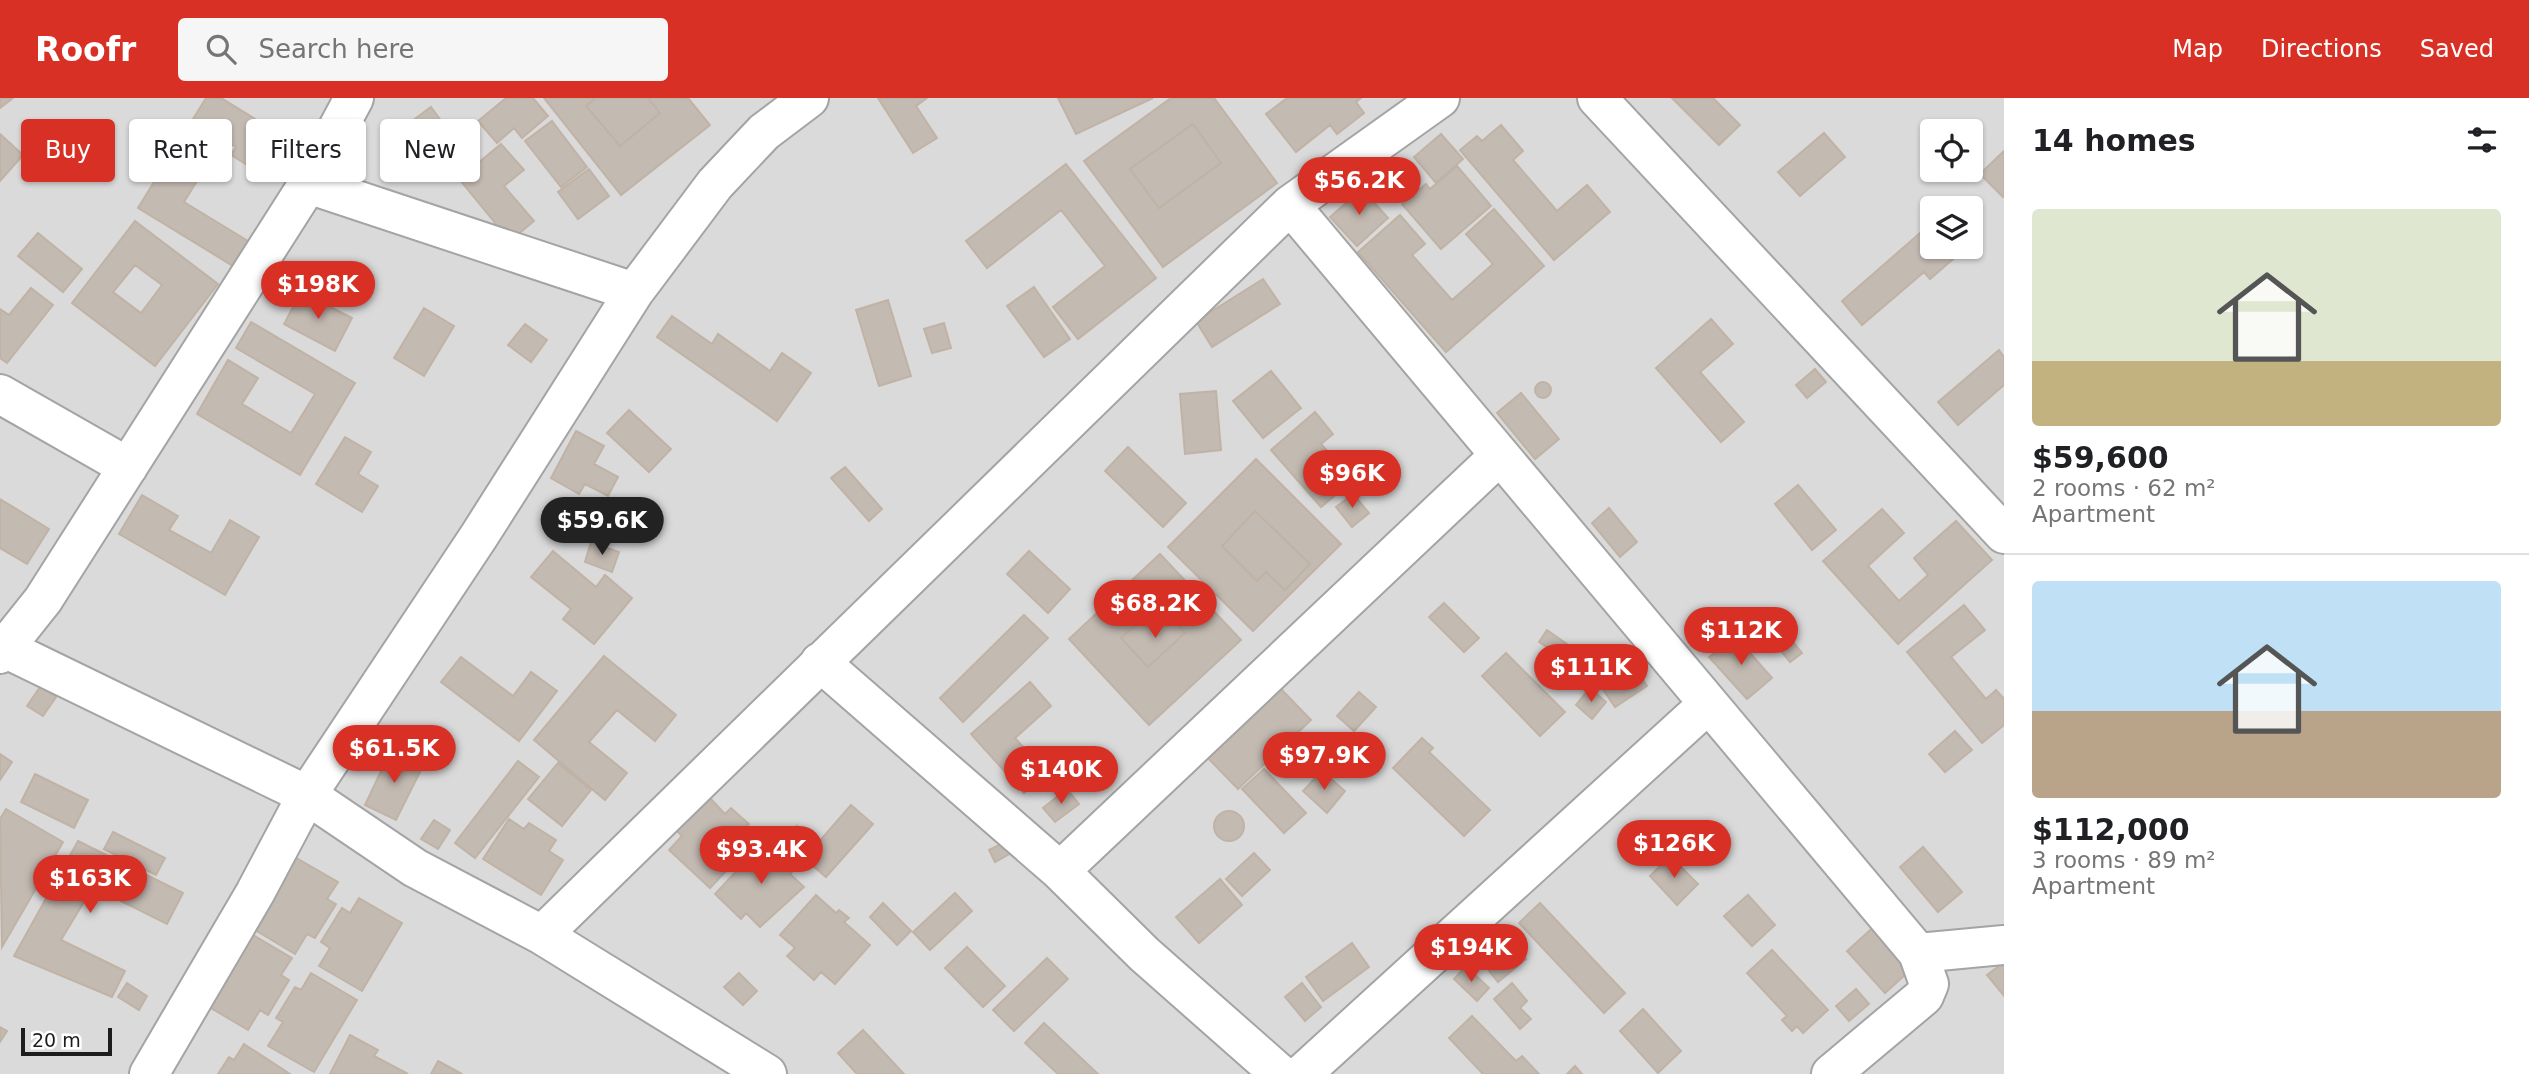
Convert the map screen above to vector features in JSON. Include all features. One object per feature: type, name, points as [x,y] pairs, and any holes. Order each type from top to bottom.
[{"type":"street","points":[[354,98],[308,184],[128,467],[43,600],[2,649],[307,795],[415,868],[542,935],[767,1074]]},
{"type":"street","points":[[149,1074],[255,893],[307,795],[479,536],[634,292],[715,184],[764,132],[809,98]]},
{"type":"street","points":[[542,935],[1290,205],[1440,98]]},
{"type":"street","points":[[1597,98],[2004,534]]},
{"type":"street","points":[[308,184],[634,292]]},
{"type":"street","points":[[1290,205],[1918,953],[1929,984],[1924,996],[1831,1074]]},
{"type":"street","points":[[0,394],[128,467]]},
{"type":"street","points":[[1059,871],[1500,455]]},
{"type":"street","points":[[820,662],[1059,871],[1144,954],[1280,1074]]},
{"type":"street","points":[[1302,1074],[1708,704]]},
{"type":"street","points":[[1918,953],[2004,945]]},
{"type":"shaded area","points":[[0,98],[2004,98],[2004,1074],[0,1074]]},
{"type":"building","points":[[0,98],[13,98],[0,108]]},
{"type":"building","points":[[206,98],[221,98],[255,119],[246,119],[246,164],[232,156],[236,147],[232,145],[232,119],[193,119]]},
{"type":"building","points":[[506,98],[533,98],[548,116],[522,138],[514,128],[497,143],[480,123],[480,119]]},
{"type":"building","points":[[544,98],[596,98],[586,106],[620,146],[660,113],[648,98],[688,98],[710,125],[621,195]]},
{"type":"building","points":[[596,98],[648,98],[660,113],[620,146],[586,106]]},
{"type":"building","points":[[878,98],[927,98],[916,106],[937,138],[913,153]]},
{"type":"building","points":[[1058,98],[1153,98],[1076,134]]},
{"type":"building","points":[[1171,98],[1214,98],[1277,183],[1163,267],[1084,161]],"holes":[[[1193,124],[1221,163],[1159,208],[1130,169]]]},
{"type":"building","points":[[1287,98],[1361,98],[1356,102],[1364,113],[1337,134],[1330,125],[1296,152],[1266,114]]},
{"type":"building","points":[[1672,98],[1713,98],[1740,125],[1719,145]]},
{"type":"building","points":[[431,107],[440,119],[415,119]]},
{"type":"building","points":[[552,121],[587,167],[561,187],[525,141]]},
{"type":"building","points":[[1193,124],[1221,163],[1159,208],[1130,169]]},
{"type":"building","points":[[1501,125],[1523,151],[1513,160],[1557,211],[1587,185],[1610,212],[1554,260],[1460,150],[1477,136],[1482,141]]},
{"type":"building","points":[[1824,133],[1845,157],[1800,196],[1778,172]]},
{"type":"building","points":[[0,134],[21,153],[21,157],[0,181]]},
{"type":"building","points":[[1441,134],[1463,159],[1436,183],[1414,157]]},
{"type":"building","points":[[501,144],[524,170],[504,186],[534,221],[510,241],[461,182],[480,182],[480,162]]},
{"type":"building","points":[[2004,151],[2003,197],[1983,177],[1983,171]]},
{"type":"building","points":[[1066,164],[1156,278],[1078,339],[1053,307],[1105,266],[1061,210],[987,268],[966,241]]},
{"type":"building","points":[[1457,166],[1491,206],[1441,249],[1402,204],[1426,184],[1430,189]]},
{"type":"building","points":[[589,169],[609,196],[578,219],[558,192]]},
{"type":"building","points":[[154,182],[196,182],[184,202],[248,241],[233,266],[138,208]]},
{"type":"building","points":[[1362,189],[1388,218],[1357,246],[1330,217]]},
{"type":"building","points":[[1494,209],[1544,266],[1446,352],[1358,252],[1400,215],[1425,244],[1412,255],[1452,300],[1493,264],[1466,234]]},
{"type":"building","points":[[135,221],[218,284],[155,366],[72,303]],"holes":[[[135,265],[162,285],[141,313],[113,292]]]},
{"type":"building","points":[[38,233],[82,269],[63,292],[18,256]]},
{"type":"building","points":[[1920,233],[1920,259],[1953,259],[1930,279],[1924,272],[1862,325],[1842,301]]},
{"type":"building","points":[[1263,279],[1280,304],[1212,347],[1196,321]]},
{"type":"building","points":[[1034,287],[1070,339],[1044,357],[1007,306]]},
{"type":"building","points":[[31,288],[53,305],[7,363],[0,358],[0,309],[9,315]]},
{"type":"building","points":[[301,292],[352,318],[335,351],[284,324]]},
{"type":"building","points":[[888,300],[911,376],[879,386],[856,310]]},
{"type":"building","points":[[424,308],[454,326],[424,376],[394,358]]},
{"type":"building","points":[[672,316],[712,344],[718,334],[770,371],[782,353],[811,373],[777,421],[657,337]]},
{"type":"building","points":[[1711,319],[1733,344],[1700,372],[1744,422],[1721,442],[1656,368]]},
{"type":"building","points":[[251,322],[355,383],[300,475],[197,414],[228,360],[258,378],[242,404],[291,433],[315,394],[236,348]]},
{"type":"building","points":[[944,323],[951,348],[932,353],[924,329]]},
{"type":"building","points":[[525,324],[547,340],[531,362],[508,345]]},
{"type":"building","points":[[1999,350],[2004,357],[2004,385],[1958,425],[1938,402]]},
{"type":"building","points":[[1815,369],[1826,382],[1807,398],[1796,385]]},
{"type":"building","points":[[1271,371],[1301,408],[1263,438],[1233,401]]},
{"type":"building","points":[[1540,382],[1546,382],[1551,390],[1549,396],[1540,398],[1535,393],[1535,387]]},
{"type":"building","points":[[1216,391],[1221,450],[1185,454],[1180,394]]},
{"type":"building","points":[[1521,393],[1559,439],[1535,459],[1497,413]]},
{"type":"building","points":[[629,410],[671,449],[649,472],[607,433]]},
{"type":"building","points":[[1315,412],[1333,434],[1321,444],[1330,454],[1326,457],[1350,483],[1321,507],[1271,450]]},
{"type":"building","points":[[576,431],[604,446],[594,464],[618,477],[608,496],[585,484],[579,494],[551,478]]},
{"type":"building","points":[[345,437],[371,452],[358,474],[378,486],[362,512],[316,484]]},
{"type":"building","points":[[1128,447],[1186,503],[1163,527],[1105,471]]},
{"type":"building","points":[[1256,459],[1341,544],[1253,631],[1168,547]],"holes":[[[1255,511],[1310,564],[1285,590],[1266,572],[1257,581],[1222,546]]]},
{"type":"building","points":[[845,467],[882,509],[869,521],[831,478]]},
{"type":"building","points":[[1798,485],[1836,530],[1812,550],[1775,504]]},
{"type":"building","points":[[1353,494],[1369,513],[1352,527],[1336,507]]},
{"type":"building","points":[[142,495],[178,516],[169,530],[211,553],[230,520],[259,537],[225,595],[119,534]]},
{"type":"building","points":[[0,499],[49,529],[27,564],[0,548]]},
{"type":"building","points":[[1609,508],[1637,542],[1620,557],[1592,523]]},
{"type":"building","points":[[1882,509],[1904,533],[1868,566],[1899,601],[1928,575],[1914,558],[1956,521],[1992,560],[1898,644],[1823,561]]},
{"type":"building","points":[[1255,511],[1310,564],[1285,590],[1266,572],[1257,581],[1222,546]]},
{"type":"building","points":[[591,542],[619,552],[612,572],[585,562]]},
{"type":"building","points":[[553,551],[596,587],[605,575],[632,598],[594,644],[563,619],[571,609],[531,577]]},
{"type":"building","points":[[1029,551],[1070,589],[1048,613],[1007,574]]},
{"type":"building","points":[[1160,554],[1241,640],[1149,725],[1069,639]],"holes":[[[1159,604],[1185,633],[1148,667],[1121,638]]]},
{"type":"building","points":[[1444,603],[1479,638],[1464,652],[1429,617]]},
{"type":"building","points":[[1159,604],[1185,633],[1148,667],[1121,638]]},
{"type":"building","points":[[1964,605],[1985,630],[1951,657],[1986,699],[1996,690],[2004,699],[2004,725],[1982,743],[1907,652]]},
{"type":"building","points":[[1024,615],[1048,638],[963,722],[940,698]]},
{"type":"building","points":[[1766,622],[1777,645],[1764,651],[1753,628]]},
{"type":"building","points":[[1547,630],[1574,649],[1567,660],[1539,642]]},
{"type":"building","points":[[1735,636],[1772,678],[1747,699],[1709,657]]},
{"type":"building","points":[[1793,642],[1802,653],[1790,662],[1781,651]]},
{"type":"building","points":[[1506,653],[1565,712],[1540,736],[1482,676]]},
{"type":"building","points":[[604,656],[676,715],[655,741],[617,710],[589,742],[627,773],[605,800],[534,740]]},
{"type":"building","points":[[461,657],[513,696],[531,672],[557,691],[519,741],[441,682]]},
{"type":"building","points":[[1582,659],[1591,663],[1595,672],[1591,681],[1582,685],[1573,681],[1569,672],[1573,663]]},
{"type":"building","points":[[1632,664],[1647,686],[1615,707],[1600,685]]},
{"type":"building","points":[[1030,682],[1051,706],[1015,738],[1046,773],[1024,793],[971,734]]},
{"type":"building","points":[[1278,686],[1311,720],[1238,789],[1205,755]]},
{"type":"building","points":[[40,687],[56,697],[43,716],[27,706]]},
{"type":"building","points":[[1590,688],[1606,702],[1592,719],[1576,705]]},
{"type":"building","points":[[1359,692],[1376,707],[1354,731],[1337,716]]},
{"type":"building","points":[[1955,731],[1972,750],[1945,772],[1929,754]]},
{"type":"building","points":[[1422,738],[1433,748],[1429,752],[1490,810],[1464,836],[1393,768]]},
{"type":"building","points":[[391,750],[423,766],[396,820],[365,805]]},
{"type":"building","points":[[0,754],[12,762],[0,780]]},
{"type":"building","points":[[518,761],[539,777],[475,858],[455,843]]},
{"type":"building","points":[[558,763],[591,790],[562,826],[528,799]]},
{"type":"building","points":[[1264,769],[1306,813],[1284,833],[1242,789]]},
{"type":"building","points":[[1322,771],[1345,791],[1327,813],[1303,791]]},
{"type":"building","points":[[35,774],[88,800],[74,828],[21,802]]},
{"type":"building","points":[[1067,789],[1079,804],[1055,822],[1043,808]]},
{"type":"building","points":[[709,797],[725,814],[731,808],[749,824],[745,829],[756,839],[710,888],[669,850],[682,836],[677,831]]},
{"type":"building","points":[[851,805],[873,824],[826,877],[784,841],[797,826],[817,844]]},
{"type":"building","points":[[6,809],[63,842],[2,947],[0,819]]},
{"type":"building","points":[[1229,811],[1240,815],[1244,826],[1240,837],[1229,841],[1218,837],[1214,826],[1218,815]]},
{"type":"building","points":[[509,819],[524,829],[529,823],[556,840],[549,851],[563,860],[541,895],[483,859]]},
{"type":"building","points":[[434,820],[450,830],[438,849],[421,839]]},
{"type":"building","points":[[113,832],[165,858],[156,875],[104,849]]},
{"type":"building","points":[[78,841],[183,893],[167,924],[93,887],[61,940],[125,971],[112,997],[14,956]]},
{"type":"building","points":[[1005,842],[1011,853],[995,862],[989,850]]},
{"type":"building","points":[[760,846],[769,854],[777,846],[798,865],[790,874],[804,887],[760,927],[746,913],[741,919],[715,894]]},
{"type":"building","points":[[1923,847],[1962,892],[1938,912],[1900,867]]},
{"type":"building","points":[[1254,853],[1270,870],[1242,896],[1226,879]]},
{"type":"building","points":[[293,856],[338,882],[327,899],[336,904],[315,938],[307,934],[295,954],[250,927]]},
{"type":"building","points":[[1670,856],[1698,884],[1677,905],[1650,876]]},
{"type":"building","points":[[1220,879],[1242,905],[1199,943],[1176,917]]},
{"type":"building","points":[[955,893],[972,911],[930,950],[913,932]]},
{"type":"building","points":[[816,895],[836,913],[839,910],[849,918],[844,922],[870,945],[835,984],[821,972],[814,980],[787,956],[795,948],[780,935]]},
{"type":"building","points":[[1748,895],[1775,925],[1752,946],[1724,916]]},
{"type":"building","points":[[359,898],[402,923],[362,991],[319,966],[330,948],[321,942],[342,908],[350,913]]},
{"type":"building","points":[[883,903],[911,931],[897,945],[870,917]]},
{"type":"building","points":[[1540,903],[1625,993],[1604,1013],[1519,923]]},
{"type":"building","points":[[1878,923],[1916,965],[1885,993],[1847,951]]},
{"type":"building","points":[[248,932],[292,958],[281,975],[289,980],[268,1015],[260,1010],[248,1030],[204,1004]]},
{"type":"building","points":[[1506,935],[1526,959],[1498,982],[1479,958]]},
{"type":"building","points":[[1352,943],[1369,967],[1323,1001],[1306,977]]},
{"type":"building","points":[[967,947],[1005,986],[983,1007],[945,968]]},
{"type":"building","points":[[1772,950],[1828,1010],[1803,1033],[1797,1026],[1792,1031],[1782,1020],[1787,1016],[1747,973]]},
{"type":"building","points":[[1047,958],[1068,979],[1014,1031],[993,1010]]},
{"type":"building","points":[[2004,962],[2004,996],[1987,975]]},
{"type":"building","points":[[1466,966],[1489,988],[1477,1001],[1454,979]]},
{"type":"building","points":[[311,973],[357,1000],[314,1072],[268,1046],[283,1022],[276,1018],[295,987],[301,990]]},
{"type":"building","points":[[739,973],[757,991],[743,1005],[724,987]]},
{"type":"building","points":[[127,983],[147,996],[139,1010],[118,997]]},
{"type":"building","points":[[1302,983],[1321,1007],[1305,1021],[1285,997]]},
{"type":"building","points":[[1512,983],[1527,1001],[1520,1008],[1531,1019],[1520,1029],[1494,999]]},
{"type":"building","points":[[1856,989],[1869,1004],[1849,1021],[1836,1006]]},
{"type":"building","points":[[1643,1009],[1681,1051],[1658,1073],[1620,1031]]},
{"type":"building","points":[[1472,1016],[1516,1061],[1522,1056],[1539,1074],[1483,1074],[1449,1038]]},
{"type":"building","points":[[1044,1023],[1098,1074],[1058,1074],[1025,1043]]},
{"type":"building","points":[[0,1027],[7,1031],[0,1042]]},
{"type":"building","points":[[863,1030],[904,1074],[857,1074],[838,1053]]},
{"type":"building","points":[[350,1035],[378,1050],[374,1056],[408,1074],[330,1074]]},
{"type":"building","points":[[244,1044],[290,1074],[218,1074],[229,1057],[234,1060]]},
{"type":"building","points":[[438,1061],[462,1074],[431,1074]]},
{"type":"building","points":[[1575,1066],[1582,1074],[1567,1074]]}]
